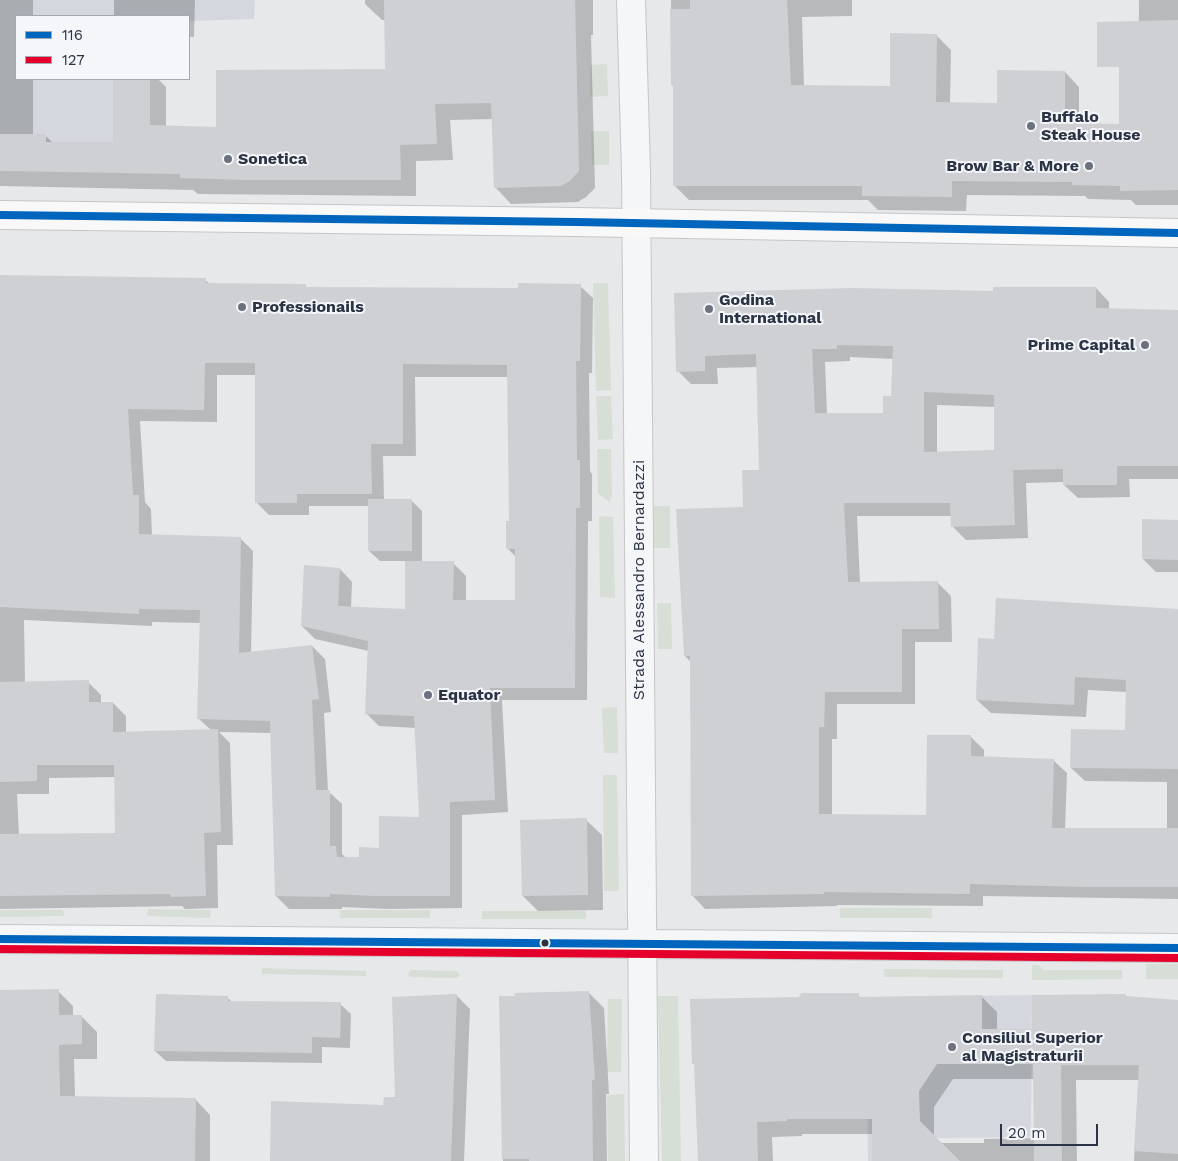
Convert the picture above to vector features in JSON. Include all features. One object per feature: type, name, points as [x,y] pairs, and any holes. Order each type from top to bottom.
[{"type":"main road","points":[[0,215],[1178,233]]},
{"type":"street","name":"Strada Alessandro Bernardazzi","points":[[631,0],[636,224],[644,1161]]},
{"type":"street","points":[[0,939],[1178,948]]},
{"type":"shaded area","points":[[0,0],[255,0],[254,19],[190,21],[190,15],[15,15],[15,80],[150,80],[149,173],[0,171]]},
{"type":"shaded area","points":[[607,64],[608,96],[590,97],[590,65]]},
{"type":"shaded area","points":[[591,131],[609,131],[609,165],[592,165]]},
{"type":"shaded area","points":[[593,283],[608,283],[611,390],[596,391]]},
{"type":"shaded area","points":[[596,396],[611,396],[613,439],[598,440]]},
{"type":"shaded area","points":[[597,449],[611,449],[612,496],[609,502],[598,493]]},
{"type":"shaded area","points":[[654,506],[670,506],[670,548],[654,548]]},
{"type":"shaded area","points":[[599,516],[613,517],[615,598],[600,597]]},
{"type":"shaded area","points":[[657,603],[671,603],[672,649],[658,649]]},
{"type":"shaded area","points":[[617,707],[618,753],[604,753],[602,708]]},
{"type":"shaded area","points":[[603,775],[617,775],[619,891],[604,891]]},
{"type":"shaded area","points":[[840,908],[932,908],[932,918],[840,918]]},
{"type":"shaded area","points":[[148,909],[211,910],[210,918],[147,916]]},
{"type":"shaded area","points":[[0,910],[63,910],[64,916],[0,917]]},
{"type":"shaded area","points":[[340,910],[430,910],[430,918],[340,918]]},
{"type":"shaded area","points":[[482,911],[586,911],[586,919],[482,919]]},
{"type":"shaded area","points":[[1146,964],[1178,964],[1178,979],[1146,979]]},
{"type":"shaded area","points":[[1032,965],[1038,965],[1044,970],[1122,970],[1122,979],[1032,980]]},
{"type":"shaded area","points":[[262,968],[366,971],[366,976],[262,974]]},
{"type":"shaded area","points":[[884,969],[1003,970],[1003,978],[884,977]]},
{"type":"shaded area","points":[[410,970],[457,971],[460,975],[457,978],[410,977],[408,974]]},
{"type":"shaded area","points":[[1032,995],[1031,1137],[937,1138],[937,1161],[868,1161],[867,1081],[882,997]]},
{"type":"shaded area","points":[[658,996],[678,996],[681,1161],[662,1161]]},
{"type":"shaded area","points":[[608,999],[622,999],[621,1072],[607,1072]]},
{"type":"shaded area","points":[[624,1094],[625,1161],[608,1161],[607,1095]]},
{"type":"building","points":[[384,0],[575,0],[579,171],[570,181],[561,186],[494,188],[491,103],[435,104],[437,144],[400,145],[401,180],[246,180],[180,178],[180,174],[0,171],[0,134],[46,134],[46,142],[113,142],[113,80],[150,80],[150,125],[216,127],[216,70],[385,69]]},
{"type":"building","points":[[690,0],[787,0],[791,85],[890,86],[890,33],[937,34],[936,102],[997,103],[997,70],[1065,71],[1065,123],[1119,124],[1119,67],[1097,67],[1097,22],[1178,20],[1178,190],[1120,191],[1120,186],[1072,185],[1072,182],[952,181],[952,197],[862,196],[862,186],[673,186],[673,85],[671,85],[670,9],[690,9]]},
{"type":"building","points":[[0,275],[206,278],[206,283],[306,284],[306,287],[518,288],[518,283],[581,284],[580,361],[576,361],[577,460],[580,460],[580,508],[576,508],[575,688],[490,688],[495,800],[450,802],[450,896],[330,894],[330,897],[275,896],[270,721],[197,719],[200,610],[139,609],[139,614],[0,607]],"holes":[[[205,363],[255,363],[255,503],[297,503],[297,494],[372,494],[371,444],[403,444],[403,364],[507,365],[509,521],[506,521],[506,549],[515,549],[515,600],[453,600],[454,561],[405,561],[405,609],[338,606],[340,568],[304,565],[301,626],[368,641],[365,714],[414,716],[419,817],[379,816],[379,848],[359,847],[359,857],[337,857],[336,846],[330,846],[330,790],[316,790],[312,700],[319,699],[312,645],[239,653],[241,537],[139,534],[139,495],[133,495],[128,409],[204,410]]]},
{"type":"building","points":[[993,287],[1096,287],[1096,308],[1178,310],[1178,466],[1117,466],[1117,485],[1063,485],[1063,469],[1013,470],[1015,525],[951,527],[950,503],[844,503],[848,582],[938,581],[939,629],[902,629],[902,692],[825,692],[824,727],[819,727],[819,814],[926,815],[927,735],[971,735],[971,756],[1054,759],[1052,828],[1178,828],[1178,887],[970,884],[970,894],[824,892],[824,894],[691,896],[690,656],[684,656],[676,509],[743,507],[742,470],[759,470],[756,354],[705,356],[705,371],[676,372],[674,293],[852,288],[993,291]],"holes":[[[837,345],[893,346],[891,396],[883,396],[883,413],[815,413],[812,349],[837,349]],[[924,392],[994,395],[994,450],[924,452]]]},
{"type":"building","points":[[368,499],[412,499],[412,551],[368,551]]},
{"type":"building","points":[[1142,519],[1178,520],[1178,560],[1142,559]]},
{"type":"building","points":[[996,598],[1178,609],[1178,769],[1070,768],[1071,729],[1125,730],[1126,680],[1075,677],[1074,705],[976,700],[978,638],[994,639]]},
{"type":"building","points":[[89,680],[89,702],[113,702],[113,732],[218,729],[221,832],[204,833],[206,896],[171,897],[170,894],[0,896],[0,834],[115,833],[114,765],[37,765],[37,781],[0,782],[0,682]]},
{"type":"building","points":[[587,818],[588,895],[522,896],[520,820]]},
{"type":"building","points":[[59,989],[59,1015],[82,1015],[82,1044],[59,1045],[60,1096],[196,1098],[195,1161],[0,1161],[0,990]]},
{"type":"building","points":[[589,991],[595,1080],[592,1080],[593,1161],[502,1159],[499,996],[515,996],[514,993]]},
{"type":"building","points":[[801,993],[859,993],[859,997],[982,995],[982,1029],[1032,1029],[1032,995],[1126,994],[1126,996],[1178,1000],[1178,1154],[1134,1151],[1139,1065],[1061,1065],[1062,1161],[1034,1161],[1033,1064],[937,1064],[919,1091],[920,1121],[960,1161],[872,1161],[872,1119],[787,1119],[787,1121],[757,1122],[758,1161],[698,1161],[690,999],[799,997]]},
{"type":"building","points":[[156,994],[228,996],[228,1001],[341,1002],[340,1038],[312,1037],[312,1053],[154,1051]]},
{"type":"building","points":[[457,994],[451,1161],[270,1161],[271,1101],[383,1105],[384,1097],[395,1097],[392,997]]},
{"type":"transit line","name":"116","points":[[0,215],[576,222],[1178,233]]},
{"type":"transit line","name":"116","points":[[0,939],[1178,948]]},
{"type":"transit line","name":"127","points":[[0,949],[1178,958]]},
{"type":"place","name":"Buffalo Steak House","points":[[1031,126]]},
{"type":"place","name":"Sonetica","points":[[228,159]]},
{"type":"place","name":"Brow Bar & More","points":[[1089,166]]},
{"type":"place","name":"Professionails","points":[[242,307]]},
{"type":"place","name":"Godina International","points":[[709,309]]},
{"type":"place","name":"Prime Capital","points":[[1145,345]]},
{"type":"place","name":"Equator","points":[[428,695]]},
{"type":"place","name":"Consiliul Superior al Magistraturii","points":[[952,1047]]}]
